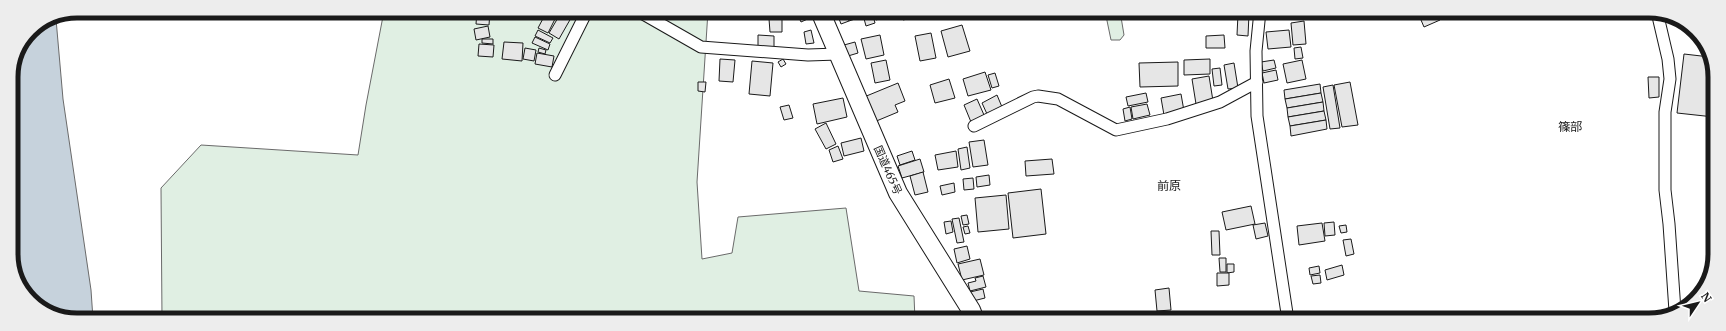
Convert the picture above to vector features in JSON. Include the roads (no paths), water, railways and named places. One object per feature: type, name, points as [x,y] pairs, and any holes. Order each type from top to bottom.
[{"type":"highway","name":"国道465号","points":[[823,18],[898,193],[972,313]]},
{"type":"street","points":[[555,75],[584,18]]},
{"type":"street","points":[[650,18],[701,47],[808,55],[838,54]]},
{"type":"street","points":[[1259,18],[1256,51],[1257,116],[1287,313]]},
{"type":"street","points":[[1659,19],[1668,59],[1670,79],[1665,112],[1665,190],[1675,307]]},
{"type":"street","points":[[974,126],[1033,97],[1038,96],[1058,99],[1116,130],[1167,119],[1220,102],[1257,82]]},
{"type":"district","name":"篠部","points":[[1570,126]]},
{"type":"district","name":"前原","points":[[1169,185]]}]
